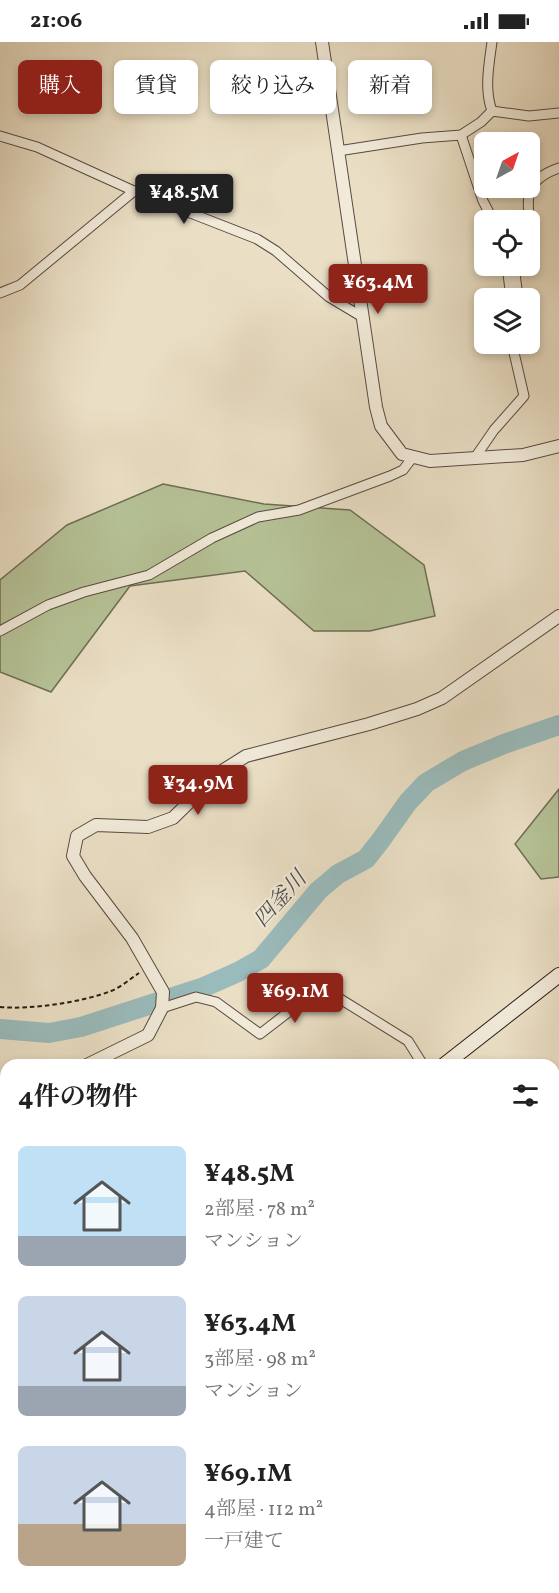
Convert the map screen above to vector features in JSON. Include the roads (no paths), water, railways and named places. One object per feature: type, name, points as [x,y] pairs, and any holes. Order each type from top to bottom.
[{"type":"main road","points":[[452,1059],[559,975]]},
{"type":"street","points":[[322,42],[376,407],[381,426],[402,454],[430,461],[523,455],[559,446]]},
{"type":"street","points":[[492,42],[488,71],[492,111]]},
{"type":"street","points":[[338,151],[422,138],[461,135],[482,122],[492,111]]},
{"type":"street","points":[[492,111],[529,116],[559,113]]},
{"type":"street","points":[[461,135],[488,210]]},
{"type":"street","points":[[0,136],[37,147],[134,191],[257,239],[276,251],[329,297],[364,318]]},
{"type":"street","points":[[529,210],[530,190],[541,176],[559,168]]},
{"type":"street","points":[[0,293],[20,285],[134,191]]},
{"type":"street","points":[[474,459],[494,430],[524,396],[514,354]]},
{"type":"street","points":[[0,631],[57,602],[84,592],[149,575],[212,538],[258,517],[299,510],[390,476],[403,470],[413,457]]},
{"type":"street","points":[[99,1059],[147,1035],[162,1008],[163,992],[132,938],[85,876],[74,856],[77,836],[96,825],[148,826],[173,819],[219,773],[246,756],[417,709],[442,698],[559,616]]},
{"type":"street","points":[[162,1008],[196,997],[216,1002],[260,1034],[321,987],[408,1041],[419,1059]]},
{"type":"waterway","name":"四釜川","points":[[0,1029],[49,1033],[81,1027],[204,987],[238,972],[261,959],[318,891],[338,874],[366,859],[408,802],[426,783],[463,761],[559,725]]}]
